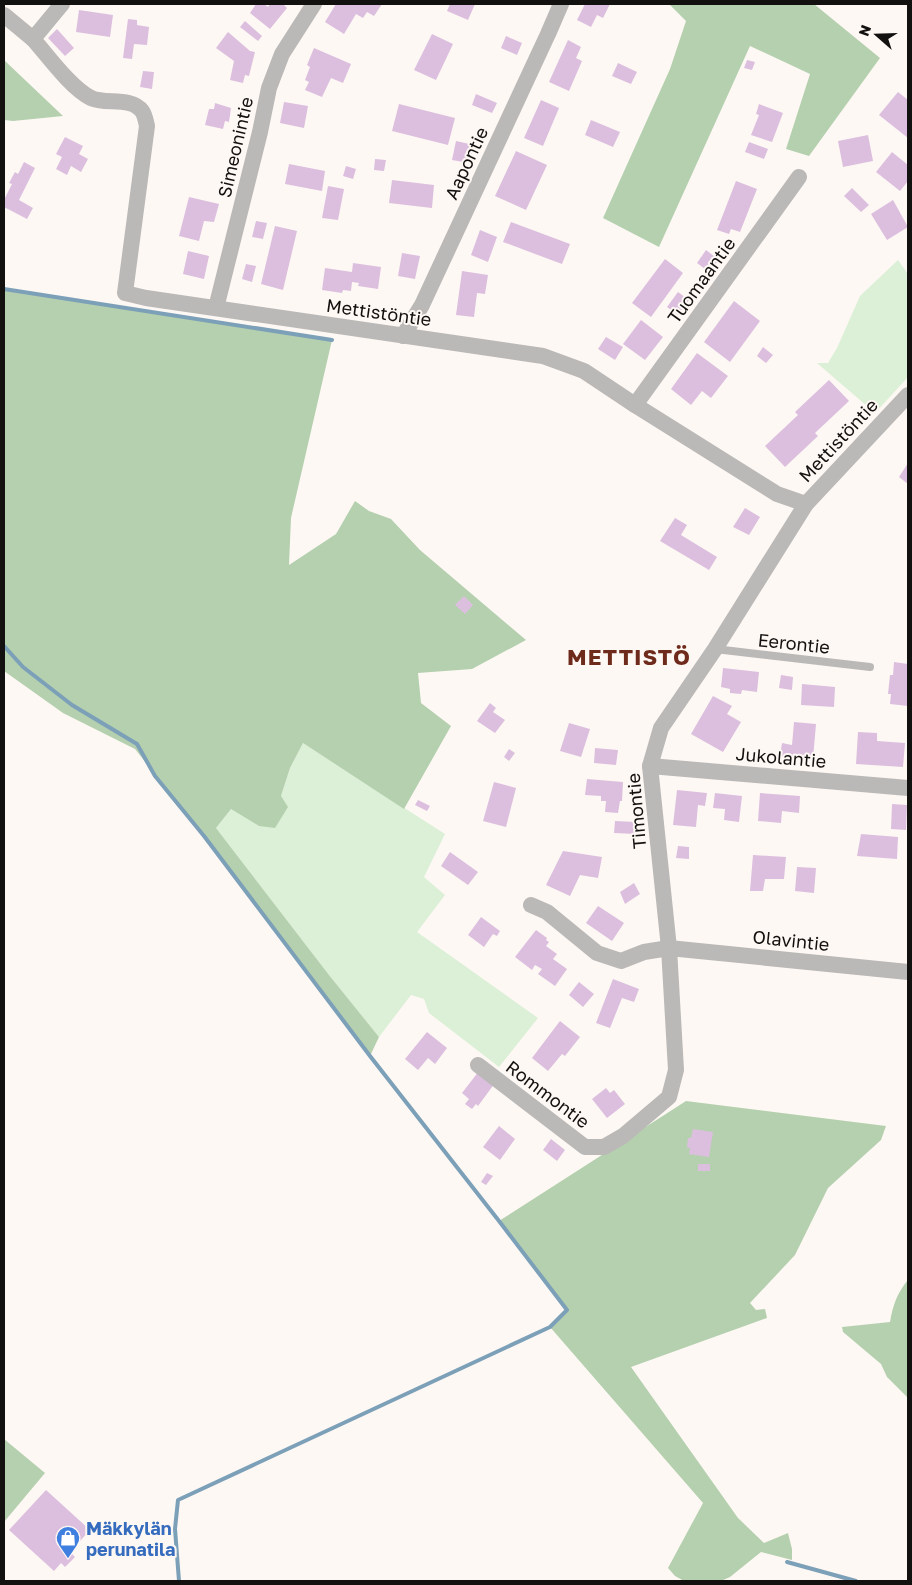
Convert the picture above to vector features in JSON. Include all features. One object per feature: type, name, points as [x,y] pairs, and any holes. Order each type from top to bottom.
[{"type":"street","points":[[4,15],[33,39],[62,4]]},
{"type":"street","name":"Simeonintie","points":[[216,308],[260,132],[269,88],[282,54],[314,4]]},
{"type":"street","name":"Aapontie","points":[[402,336],[422,305],[561,4]]},
{"type":"street","name":"Mettistöntie","points":[[33,39],[79,90],[92,99],[126,103],[135,106],[143,112],[147,126],[125,293],[146,298],[543,356],[584,371],[777,494],[806,504],[908,396]]},
{"type":"street","name":"Tuomaantie","points":[[635,405],[799,177]]},
{"type":"street","name":"Timontie","points":[[670,948],[650,766],[661,728],[715,650],[806,504]]},
{"type":"street","name":"Jukolantie","points":[[650,766],[908,788]]},
{"type":"street","name":"Olavintie","points":[[531,905],[547,912],[596,953],[621,961],[644,952],[670,948],[908,972]]},
{"type":"street","name":"Rommontie","points":[[478,1065],[585,1147],[604,1147],[618,1139],[669,1097],[676,1070],[670,948]]},
{"type":"lane","name":"Eerontie","points":[[715,650],[870,667]]},
{"type":"green space","points":[[669,4],[814,4],[880,58],[809,156],[786,149],[810,74],[750,46],[659,247],[603,218],[670,69],[686,21]]},
{"type":"green space","points":[[4,60],[63,116],[13,121],[4,120]]},
{"type":"green space","points":[[898,260],[908,274],[908,377],[875,413],[817,363],[828,363],[837,348],[860,296]]},
{"type":"green space","points":[[4,289],[332,340],[291,518],[289,565],[336,534],[355,501],[369,511],[391,519],[420,550],[526,640],[472,669],[418,673],[421,703],[451,726],[404,809],[303,743],[290,768],[281,796],[288,807],[275,828],[259,826],[231,809],[216,828],[379,1037],[370,1056],[204,836],[135,749],[63,713],[4,671]]},
{"type":"green space","points":[[303,743],[445,834],[424,877],[445,895],[417,932],[538,1018],[499,1067],[429,1013],[424,999],[411,995],[379,1037],[216,828],[231,809],[259,826],[281,796],[290,768]]},
{"type":"green space","points":[[686,1101],[886,1126],[881,1140],[828,1188],[795,1255],[750,1303],[756,1310],[765,1309],[767,1318],[631,1367],[738,1518],[764,1543],[788,1533],[792,1549],[792,1560],[761,1552],[730,1577],[721,1581],[684,1581],[675,1576],[668,1568],[703,1503],[550,1327],[567,1310],[499,1221]]},
{"type":"green space","points":[[908,1280],[908,1398],[887,1377],[881,1364],[843,1332],[842,1327],[890,1322],[896,1300]]},
{"type":"green space","points":[[4,1439],[45,1473],[4,1522]]},
{"type":"building","points":[[256,4],[264,4],[268,7],[270,4],[283,4],[287,8],[270,29],[250,13]]},
{"type":"building","points":[[336,4],[382,4],[374,16],[367,12],[363,18],[356,14],[344,34],[325,22]]},
{"type":"building","points":[[450,4],[475,4],[468,20],[447,11]]},
{"type":"building","points":[[585,4],[610,4],[603,18],[597,15],[591,27],[577,20]]},
{"type":"building","points":[[79,10],[113,15],[110,37],[76,32]]},
{"type":"building","points":[[128,19],[137,20],[137,25],[149,27],[147,45],[134,44],[132,59],[123,58]]},
{"type":"building","points":[[245,21],[262,36],[258,41],[240,27]]},
{"type":"building","points":[[57,29],[74,48],[65,56],[48,38]]},
{"type":"building","points":[[228,32],[250,51],[255,52],[249,76],[245,75],[243,83],[230,80],[234,61],[216,48]]},
{"type":"building","points":[[432,34],[453,44],[436,80],[414,70]]},
{"type":"building","points":[[506,36],[522,43],[517,55],[501,48]]},
{"type":"building","points":[[568,40],[581,47],[576,58],[582,61],[569,91],[549,82]]},
{"type":"building","points":[[314,48],[351,64],[343,83],[331,78],[322,97],[305,90],[309,82],[305,80],[310,67],[307,65]]},
{"type":"building","points":[[747,60],[755,62],[752,70],[744,68]]},
{"type":"building","points":[[618,63],[637,72],[631,84],[612,76]]},
{"type":"building","points":[[143,71],[154,72],[152,89],[140,87]]},
{"type":"building","points":[[898,92],[908,100],[908,138],[879,115]]},
{"type":"building","points":[[476,94],[497,103],[492,113],[472,105]]},
{"type":"building","points":[[541,100],[559,108],[543,146],[524,138]]},
{"type":"building","points":[[284,102],[308,106],[304,128],[280,123]]},
{"type":"building","points":[[215,103],[231,108],[229,122],[225,121],[223,129],[205,125],[209,109],[214,109]]},
{"type":"building","points":[[399,104],[455,118],[448,145],[392,131]]},
{"type":"building","points":[[759,104],[783,113],[772,142],[751,135],[759,115],[756,114]]},
{"type":"building","points":[[591,120],[620,132],[613,147],[585,135]]},
{"type":"building","points":[[868,135],[873,161],[843,167],[838,141]]},
{"type":"building","points":[[65,137],[83,146],[79,154],[88,159],[81,172],[71,166],[67,175],[56,169],[62,157],[56,154]]},
{"type":"building","points":[[456,141],[474,145],[469,163],[452,160]]},
{"type":"building","points":[[749,142],[768,149],[764,159],[745,152]]},
{"type":"building","points":[[516,151],[547,165],[526,210],[495,196]]},
{"type":"building","points":[[892,152],[908,165],[908,181],[900,191],[876,172]]},
{"type":"building","points":[[375,159],[386,160],[384,171],[374,170]]},
{"type":"building","points":[[24,162],[35,168],[19,200],[33,208],[27,219],[4,207],[4,200],[12,184],[9,183],[15,172],[18,174]]},
{"type":"building","points":[[289,164],[325,171],[322,191],[285,184]]},
{"type":"building","points":[[346,166],[356,169],[353,179],[343,176]]},
{"type":"building","points":[[392,180],[434,185],[432,208],[389,203]]},
{"type":"building","points":[[736,181],[757,189],[740,232],[731,229],[729,234],[717,230]]},
{"type":"building","points":[[328,186],[344,189],[338,220],[322,218]]},
{"type":"building","points":[[852,188],[869,205],[861,212],[844,196]]},
{"type":"building","points":[[189,197],[219,204],[214,222],[204,221],[199,241],[179,236]]},
{"type":"building","points":[[893,200],[908,227],[887,240],[871,214]]},
{"type":"building","points":[[256,221],[267,223],[263,239],[252,237]]},
{"type":"building","points":[[511,222],[570,244],[562,264],[503,242]]},
{"type":"building","points":[[275,226],[297,231],[283,290],[261,284]]},
{"type":"building","points":[[480,230],[497,237],[488,262],[471,255]]},
{"type":"building","points":[[706,250],[719,260],[709,272],[697,263]]},
{"type":"building","points":[[188,251],[209,256],[204,279],[183,274]]},
{"type":"building","points":[[402,253],[420,256],[415,279],[398,276]]},
{"type":"building","points":[[665,259],[683,273],[651,317],[632,303]]},
{"type":"building","points":[[353,263],[381,267],[378,289],[358,286],[359,283],[352,282],[351,291],[343,290],[342,293],[322,290],[325,268],[352,272]]},
{"type":"building","points":[[246,264],[256,266],[252,282],[242,279]]},
{"type":"building","points":[[462,271],[488,275],[485,294],[477,293],[474,317],[456,315]]},
{"type":"building","points":[[678,292],[689,300],[678,315],[667,307]]},
{"type":"building","points":[[734,301],[760,321],[730,362],[704,342]]},
{"type":"building","points":[[641,320],[663,337],[645,360],[623,344]]},
{"type":"building","points":[[606,337],[623,347],[615,360],[598,349]]},
{"type":"building","points":[[763,347],[773,355],[766,363],[757,356]]},
{"type":"building","points":[[697,353],[728,376],[711,398],[702,391],[691,405],[671,389]]},
{"type":"building","points":[[829,380],[849,401],[815,433],[818,436],[785,467],[765,446],[798,415],[795,412]]},
{"type":"building","points":[[908,463],[908,484],[899,477]]},
{"type":"building","points":[[745,508],[760,517],[749,535],[733,527]]},
{"type":"building","points":[[675,518],[687,525],[681,535],[717,557],[709,570],[660,541]]},
{"type":"building","points":[[464,596],[473,605],[465,614],[455,605]]},
{"type":"building","points":[[894,662],[908,664],[908,706],[890,704],[891,694],[888,694],[890,675],[893,675]]},
{"type":"building","points":[[723,668],[759,672],[757,692],[742,690],[741,694],[730,693],[730,689],[721,687]]},
{"type":"building","points":[[781,675],[793,677],[792,690],[779,688]]},
{"type":"building","points":[[802,684],[835,687],[834,707],[801,705]]},
{"type":"building","points":[[713,696],[732,706],[727,714],[741,722],[723,752],[691,734]]},
{"type":"building","points":[[490,703],[496,708],[493,712],[505,720],[495,733],[477,721]]},
{"type":"building","points":[[794,722],[816,724],[813,759],[780,756],[782,743],[792,745]]},
{"type":"building","points":[[569,723],[590,729],[581,757],[560,751]]},
{"type":"building","points":[[858,732],[877,733],[877,741],[905,743],[903,767],[856,764]]},
{"type":"building","points":[[595,748],[618,750],[616,765],[594,763]]},
{"type":"building","points":[[509,749],[515,753],[509,761],[504,757]]},
{"type":"building","points":[[587,779],[623,782],[622,801],[620,801],[618,813],[605,812],[606,801],[601,801],[601,796],[585,795]]},
{"type":"building","points":[[494,782],[516,788],[506,827],[483,821]]},
{"type":"building","points":[[677,790],[707,793],[705,806],[698,805],[696,827],[673,825]]},
{"type":"building","points":[[715,793],[742,796],[739,822],[724,820],[725,809],[713,808]]},
{"type":"building","points":[[760,793],[800,796],[799,813],[782,811],[781,823],[758,821]]},
{"type":"building","points":[[418,800],[430,806],[427,811],[415,805]]},
{"type":"building","points":[[892,804],[907,805],[906,830],[891,829]]},
{"type":"building","points":[[615,821],[636,822],[635,834],[614,833]]},
{"type":"building","points":[[861,834],[898,837],[897,859],[857,856]]},
{"type":"building","points":[[678,846],[689,847],[689,859],[676,858]]},
{"type":"building","points":[[563,851],[602,857],[598,878],[580,875],[570,896],[546,885]]},
{"type":"building","points":[[450,852],[478,872],[468,885],[441,866]]},
{"type":"building","points":[[753,855],[786,857],[784,879],[765,879],[763,891],[750,891]]},
{"type":"building","points":[[797,867],[816,868],[814,893],[795,891]]},
{"type":"building","points":[[634,883],[640,894],[625,904],[620,892]]},
{"type":"building","points":[[598,906],[624,923],[612,941],[586,923]]},
{"type":"building","points":[[481,917],[500,931],[497,936],[493,934],[484,947],[468,935]]},
{"type":"building","points":[[536,930],[547,938],[546,940],[549,942],[546,946],[557,954],[553,959],[567,969],[555,986],[538,974],[542,969],[535,965],[532,970],[515,957]]},
{"type":"building","points":[[613,979],[639,989],[634,1002],[622,998],[610,1028],[596,1023]]},
{"type":"building","points":[[579,982],[594,994],[583,1007],[569,995]]},
{"type":"building","points":[[560,1021],[580,1037],[565,1056],[562,1054],[548,1071],[532,1058]]},
{"type":"building","points":[[427,1032],[447,1048],[435,1064],[428,1058],[418,1070],[405,1059]]},
{"type":"building","points":[[479,1071],[495,1083],[478,1106],[476,1104],[472,1109],[465,1104],[469,1099],[462,1093]]},
{"type":"building","points":[[606,1088],[610,1093],[614,1090],[625,1104],[607,1118],[592,1099]]},
{"type":"building","points":[[499,1126],[515,1139],[500,1160],[483,1147]]},
{"type":"building","points":[[693,1129],[713,1132],[709,1157],[689,1154],[690,1148],[687,1147],[688,1138],[691,1138]]},
{"type":"building","points":[[551,1139],[565,1150],[557,1161],[543,1150]]},
{"type":"building","points":[[698,1164],[710,1164],[710,1171],[698,1171]]},
{"type":"building","points":[[487,1173],[493,1176],[486,1185],[481,1182]]},
{"type":"building","points":[[46,1490],[90,1530],[70,1552],[75,1557],[65,1567],[61,1563],[54,1571],[9,1530]]},
{"type":"waterway","points":[[4,289],[332,340]]},
{"type":"waterway","points":[[4,646],[23,667],[72,705],[137,744],[155,776],[204,836],[370,1056],[567,1310],[550,1327],[178,1500],[175,1529],[179,1581]]},
{"type":"waterway","points":[[787,1562],[856,1581]]},
{"type":"place","name":"Mäkkylän perunatila","points":[[68,1559]]},
{"type":"district","name":"METTISTÖ","points":[[629,656]]}]
